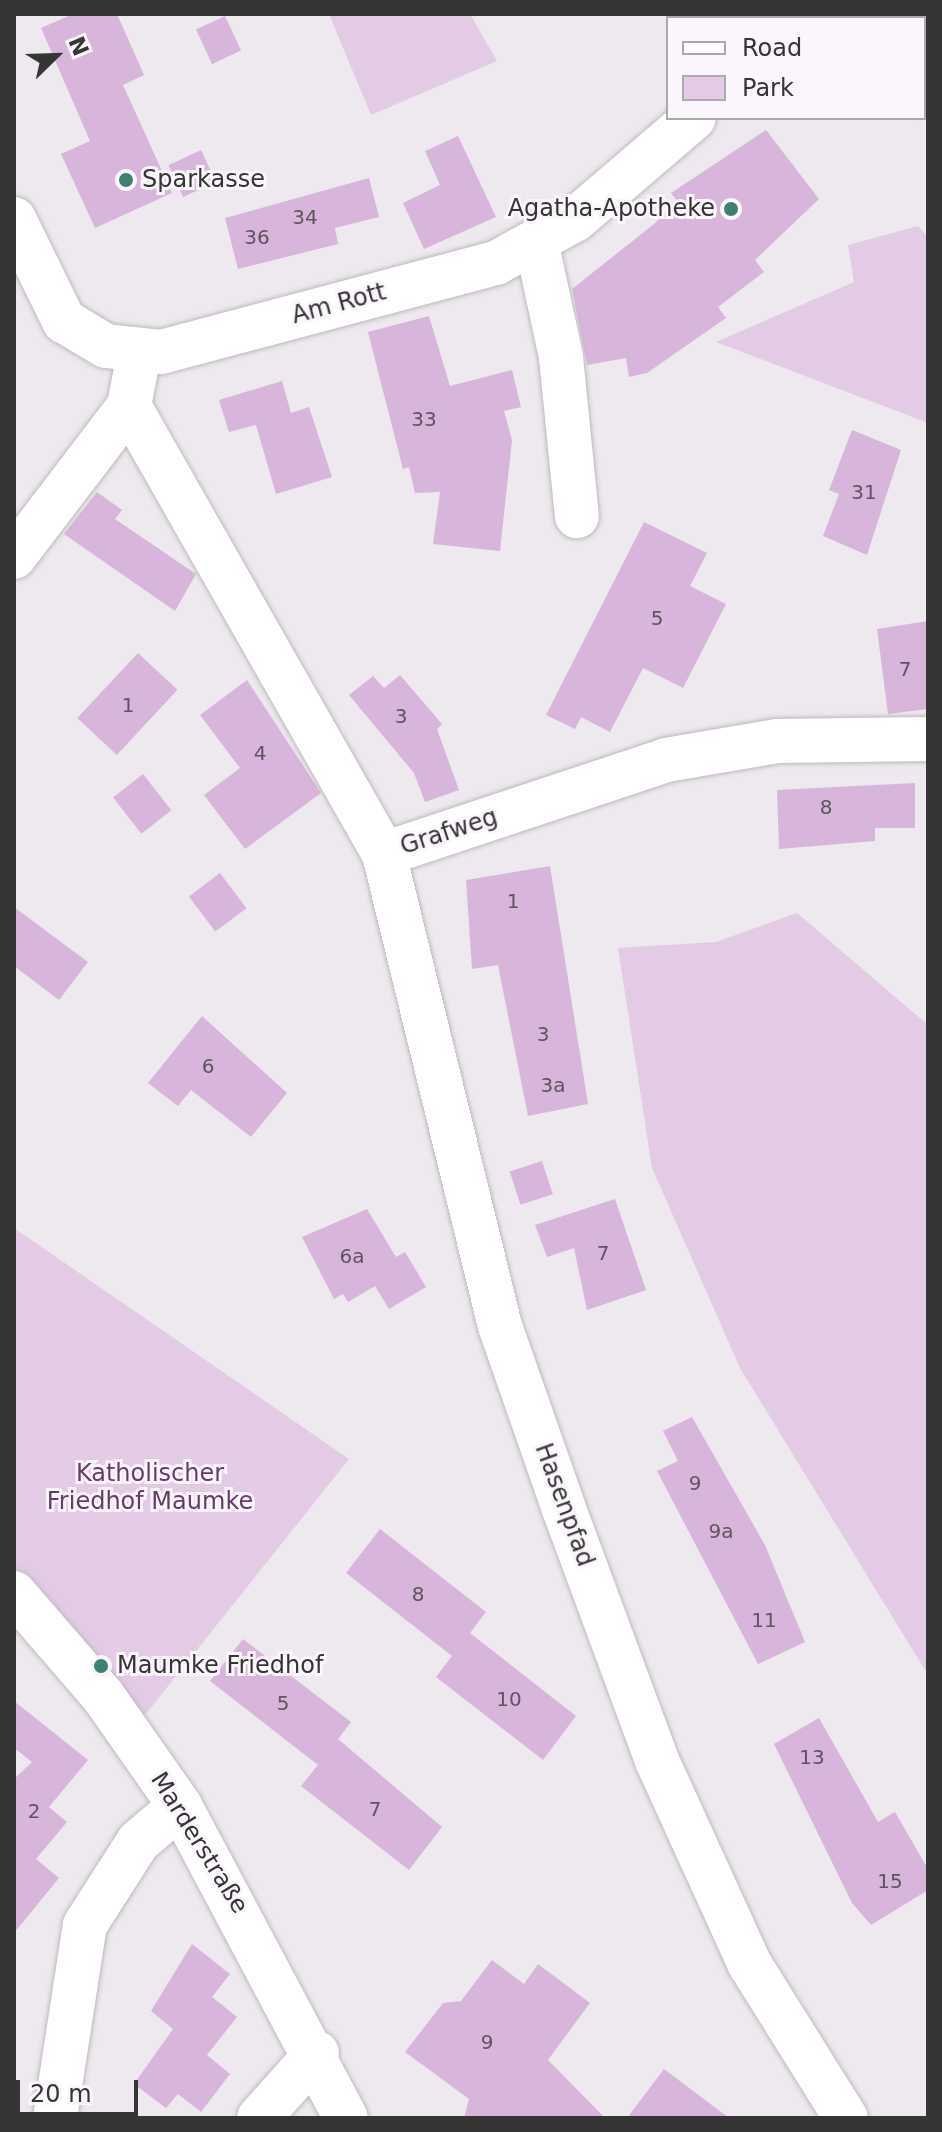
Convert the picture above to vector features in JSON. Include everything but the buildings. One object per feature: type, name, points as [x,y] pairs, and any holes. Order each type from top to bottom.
[{"type":"street","name":"Am Rott","points":[[139,354],[496,263],[576,219],[692,120]]},
{"type":"street","points":[[14,219],[32,306],[83,335],[139,354],[129,406],[14,557]]},
{"type":"street","points":[[536,241],[561,357],[577,516]]},
{"type":"street","name":"Grafweg","points":[[129,406],[384,854],[666,760],[777,741],[928,739]]},
{"type":"street","name":"Hasenpfad","points":[[384,854],[500,1326],[569,1524],[658,1763],[749,1963],[846,2118]]},
{"type":"street","name":"Marderstraße","points":[[16,1598],[103,1696],[180,1806],[317,2053],[346,2118]]},
{"type":"street","points":[[55,2118],[85,1925],[138,1842],[180,1806]]},
{"type":"street","points":[[259,2118],[317,2053]]},
{"type":"green space","points":[[329,14],[470,14],[497,61],[371,115]]},
{"type":"green space","points":[[918,226],[928,237],[928,423],[716,342],[854,282],[848,245]]},
{"type":"green space","points":[[797,913],[928,1025],[928,1675],[740,1368],[652,1168],[618,948],[716,942]]},
{"type":"green space","name":"Katholischer Friedhof Maumke","points":[[14,1228],[349,1459],[145,1715],[14,1567]]},
{"type":"place","name":"Sparkasse","points":[[126,180]]},
{"type":"place","name":"Agatha-Apotheke","points":[[731,209]]},
{"type":"place","name":"Maumke Friedhof","points":[[101,1666]]}]
